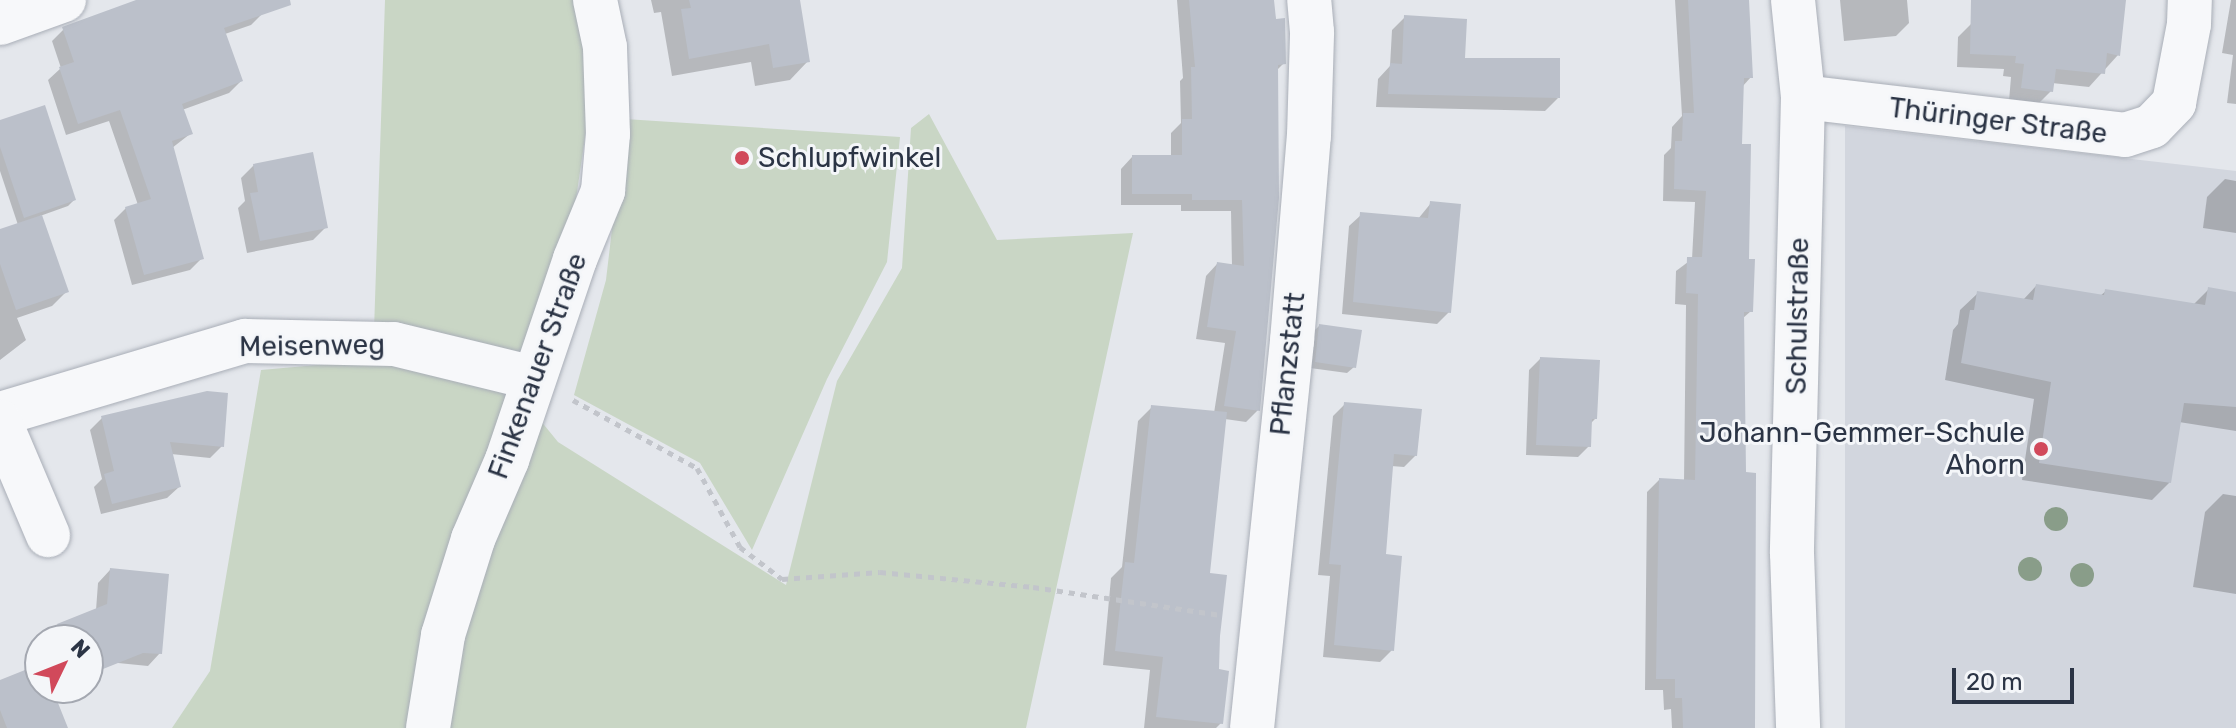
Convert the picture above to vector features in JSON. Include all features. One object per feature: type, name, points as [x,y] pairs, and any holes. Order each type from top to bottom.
[{"type":"street","points":[[0,23],[64,0]]},
{"type":"street","name":"Finkenauer Straße","points":[[428,728],[443,635],[473,539],[507,460],[575,259],[603,191],[608,134],[605,47],[595,0]]},
{"type":"street","name":"Pflanzstatt","points":[[1252,728],[1292,341],[1309,136],[1312,32],[1309,0]]},
{"type":"street","name":"Schulstraße","points":[[1793,0],[1803,97],[1792,553],[1798,728]]},
{"type":"street","name":"Thüringer Straße","points":[[1803,97],[2125,135],[2152,126],[2174,103],[2189,24],[2190,0]]},
{"type":"street","name":"Meisenweg","points":[[0,414],[245,341],[394,344],[533,378]]},
{"type":"street","points":[[0,422],[48,535]]},
{"type":"path","points":[[533,378],[697,468],[740,547],[782,579],[880,572],[1033,587],[1261,621]]},
{"type":"shaded area","name":"Johann-Gemmer-Schule Ahorn","points":[[1845,126],[2236,171],[2236,728],[1845,728]]},
{"type":"green space","points":[[385,0],[578,0],[593,83],[566,267],[527,404],[558,442],[786,585],[837,381],[902,268],[911,128],[929,114],[997,240],[1133,233],[1026,728],[172,728],[210,671],[261,370],[373,360]]},
{"type":"green space","points":[[625,119],[900,137],[887,262],[827,379],[752,550],[700,463],[574,395],[606,280]]},
{"type":"building","points":[[136,0],[290,0],[291,5],[224,28],[243,81],[182,104],[193,134],[172,141],[204,259],[144,275],[125,207],[151,199],[120,110],[78,124],[59,67],[74,62],[62,27]]},
{"type":"building","points":[[689,0],[800,0],[810,62],[773,68],[769,44],[689,59],[681,9],[691,8]]},
{"type":"building","points":[[1189,0],[1274,0],[1276,19],[1285,18],[1286,64],[1278,65],[1279,198],[1260,411],[1224,406],[1236,331],[1207,327],[1217,262],[1244,266],[1242,200],[1192,200],[1192,194],[1132,194],[1132,155],[1182,155],[1182,119],[1192,119],[1191,67],[1195,67]]},
{"type":"building","points":[[1688,0],[1749,0],[1753,78],[1744,78],[1742,144],[1751,144],[1749,259],[1755,259],[1753,312],[1744,312],[1746,472],[1756,473],[1755,728],[1683,728],[1682,698],[1675,698],[1675,679],[1656,679],[1659,478],[1695,480],[1698,294],[1686,293],[1687,257],[1702,257],[1706,191],[1674,189],[1675,141],[1682,141],[1683,113],[1694,113]]},
{"type":"building","points":[[1971,0],[2126,0],[2120,56],[2107,53],[2105,74],[2056,69],[2053,92],[2021,88],[2024,64],[2015,63],[2016,56],[1970,54]]},
{"type":"building","points":[[1404,15],[1467,19],[1465,58],[1560,58],[1560,98],[1388,94],[1390,63],[1402,64]]},
{"type":"building","points":[[45,105],[76,200],[24,218],[0,147],[0,120]]},
{"type":"building","points":[[313,152],[328,228],[260,241],[250,193],[258,192],[253,164]]},
{"type":"building","points":[[1430,201],[1461,204],[1451,313],[1353,302],[1360,212],[1428,218]]},
{"type":"building","points":[[42,215],[69,292],[16,310],[0,264],[0,229]]},
{"type":"building","points":[[2036,284],[2104,295],[2105,289],[2205,305],[2208,287],[2236,292],[2236,407],[2184,403],[2171,483],[2039,463],[2051,382],[1961,363],[1970,310],[1974,310],[1977,291],[2033,300]]},
{"type":"building","points":[[1319,324],[1362,330],[1356,368],[1315,362]]},
{"type":"building","points":[[1540,357],[1600,360],[1597,419],[1592,419],[1591,447],[1536,445]]},
{"type":"building","points":[[207,391],[228,393],[224,447],[170,442],[181,487],[112,504],[104,474],[114,471],[101,416]]},
{"type":"building","points":[[1344,402],[1422,409],[1417,456],[1394,454],[1386,554],[1402,556],[1394,651],[1334,645],[1341,565],[1329,564]]},
{"type":"building","points":[[1151,405],[1227,412],[1210,573],[1227,575],[1219,669],[1229,671],[1223,724],[1156,717],[1163,657],[1115,651],[1125,562],[1134,563]]},
{"type":"building","points":[[110,568],[169,574],[162,654],[143,653],[104,669],[104,624],[57,624],[107,604]]},
{"type":"building","points":[[24,670],[24,704],[58,704],[68,728],[7,728],[0,710],[0,680]]},
{"type":"place","name":"Schlupfwinkel","points":[[742,158]]},
{"type":"place","name":"Johann-Gemmer-Schule Ahorn","points":[[2041,449]]}]
